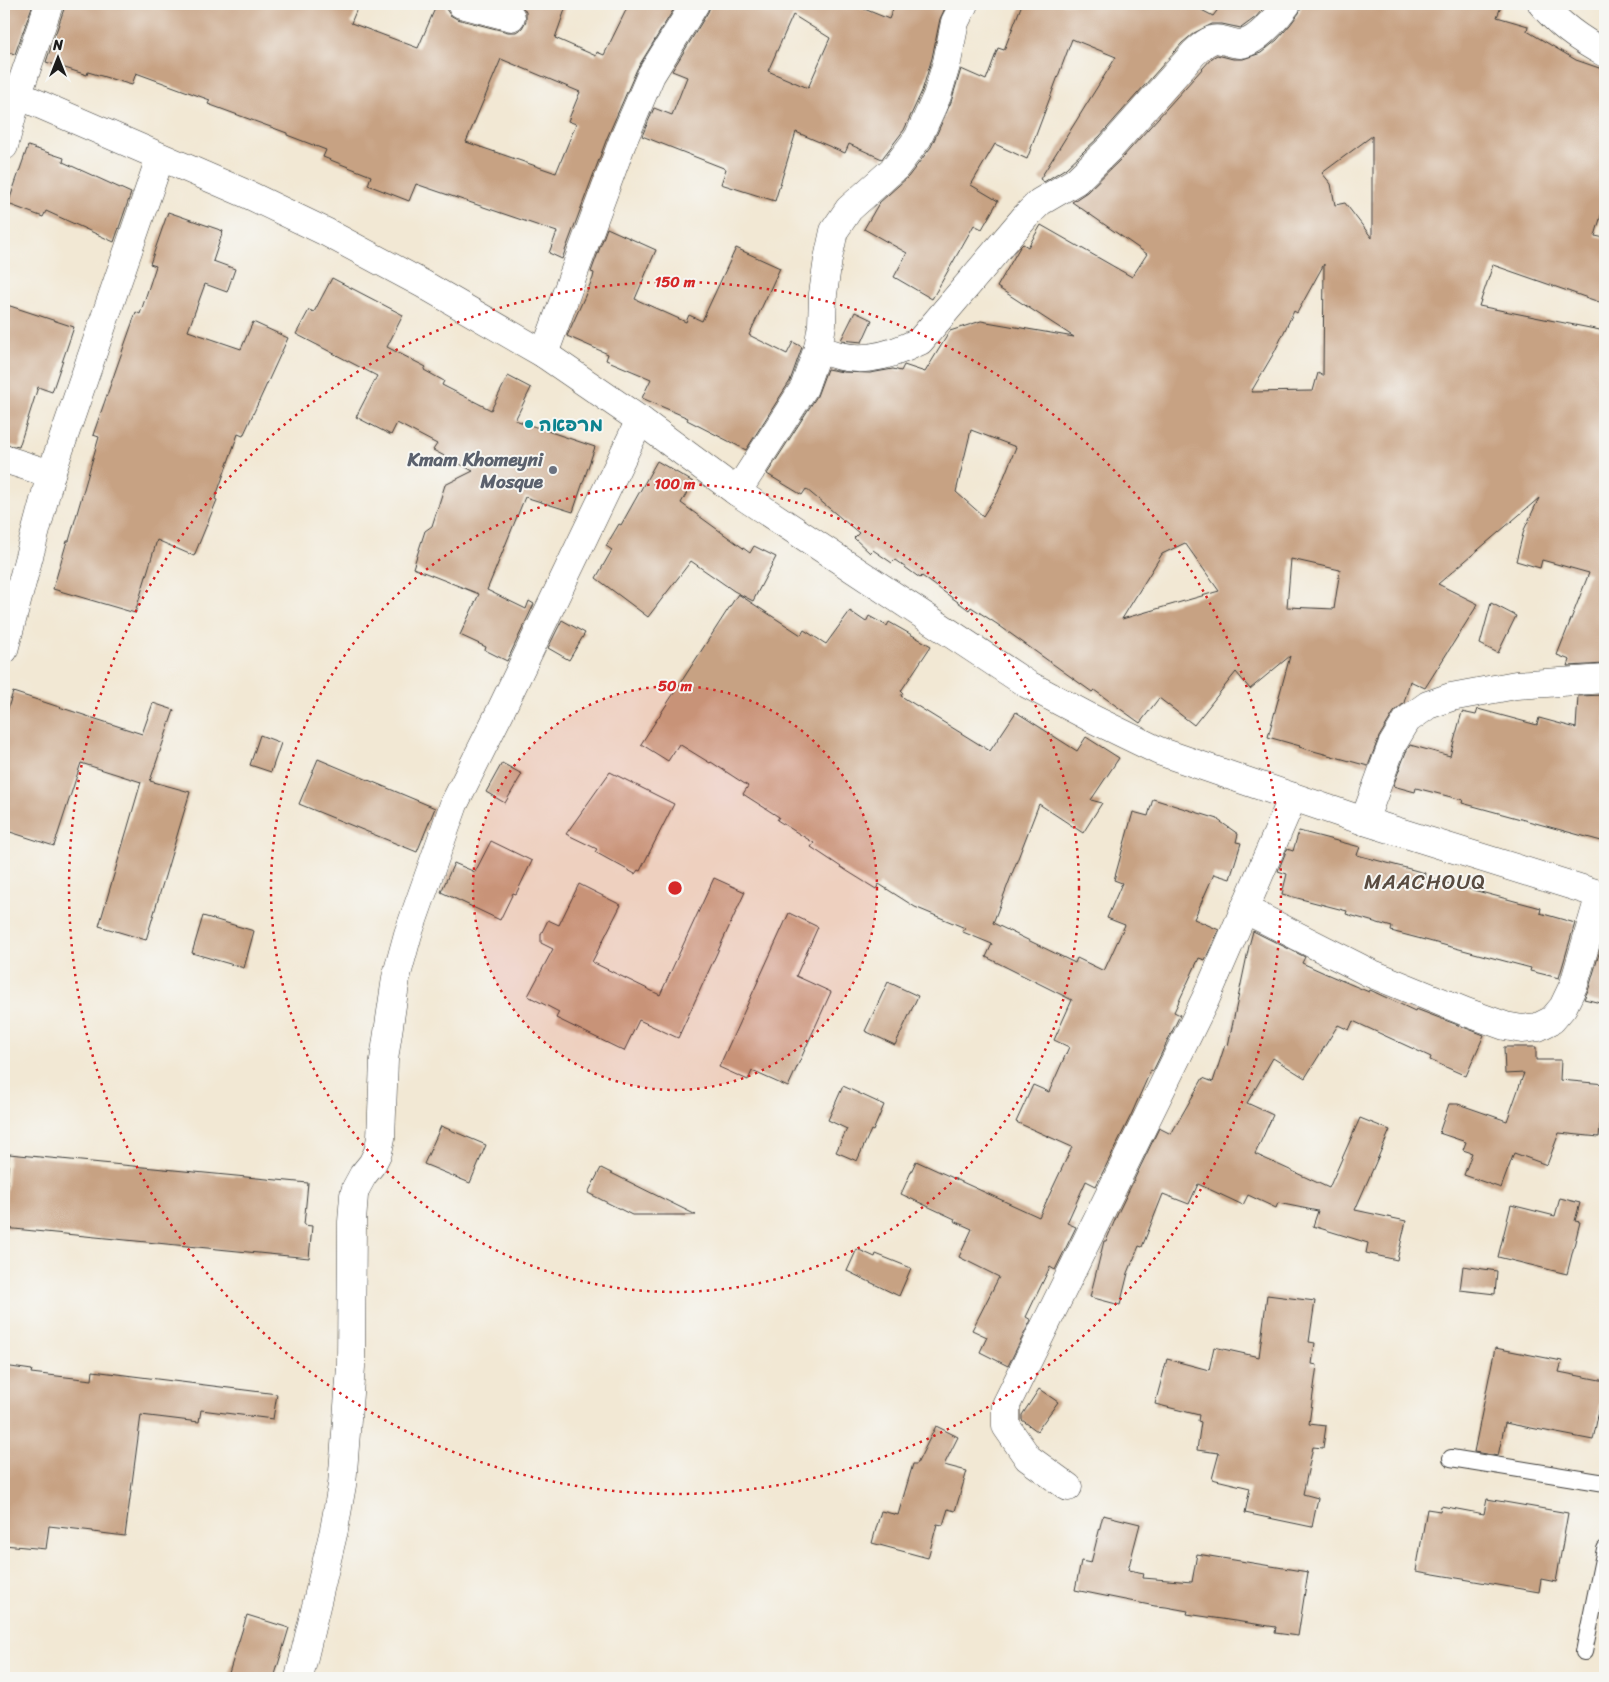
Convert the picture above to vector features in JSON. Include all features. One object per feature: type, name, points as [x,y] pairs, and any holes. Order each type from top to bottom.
[{"type":"street","points":[[4,146],[11,92],[49,4]]},
{"type":"street","points":[[461,4],[511,17]]},
{"type":"street","points":[[544,354],[622,143],[651,75],[695,4]]},
{"type":"street","points":[[737,492],[804,388],[818,348],[822,325],[823,294],[834,231],[849,209],[896,167],[918,138],[937,96],[947,62],[955,22],[964,4]]},
{"type":"street","points":[[818,348],[830,354],[860,359],[876,358],[903,350],[920,342],[1026,216],[1040,202],[1066,187],[1083,174],[1111,147],[1194,53],[1214,39],[1241,44],[1248,42],[1277,17],[1287,4]]},
{"type":"street","points":[[1542,4],[1565,29],[1590,46],[1605,53]]},
{"type":"street","points":[[11,92],[249,196],[326,232],[423,284],[544,354],[640,420],[737,492],[1027,684],[1093,719],[1159,751],[1364,821],[1603,895],[1574,984],[1563,1007],[1552,1020],[1538,1027],[1522,1029],[1505,1026],[1466,1012],[1370,973],[1244,909]]},
{"type":"street","points":[[4,650],[51,474],[160,158]]},
{"type":"street","points":[[299,1678],[334,1530],[342,1484],[351,1367],[352,1222],[354,1195],[363,1175],[372,1164],[378,1152],[381,1138],[384,1060],[396,978],[408,934],[454,804],[640,420]]},
{"type":"street","points":[[4,459],[51,474]]},
{"type":"street","points":[[1364,821],[1392,745],[1406,720],[1428,705],[1451,696],[1516,685],[1605,679]]},
{"type":"street","points":[[1068,1487],[1028,1458],[1006,1426],[1006,1405],[1206,998],[1293,797]]},
{"type":"lane","points":[[1451,1458],[1605,1483]]},
{"type":"lane","points":[[1584,1652],[1605,1549]]},
{"type":"building","points":[[4,4],[33,4],[15,54],[4,51]]},
{"type":"building","points":[[64,4],[359,4],[351,23],[418,48],[437,4],[446,4],[446,9],[450,15],[457,19],[508,32],[516,32],[522,28],[526,21],[526,12],[518,4],[567,4],[555,38],[596,56],[597,52],[604,55],[629,4],[677,4],[637,69],[607,138],[562,259],[549,253],[557,232],[416,184],[409,201],[368,185],[371,176],[323,157],[326,150],[287,135],[287,133],[208,104],[210,100],[136,73],[132,85],[88,72],[87,75],[46,62]],"holes":[[[501,59],[580,92],[568,121],[576,124],[556,173],[466,142]]]},
{"type":"building","points":[[711,4],[852,4],[889,19],[895,4],[947,4],[940,19],[932,58],[922,91],[904,130],[882,159],[849,144],[845,153],[796,132],[775,201],[721,184],[726,169],[642,136],[654,108],[672,115],[687,77],[672,71]],"holes":[[[793,15],[830,38],[808,88],[768,71]]]},
{"type":"building","points":[[1022,4],[1190,4],[1213,16],[1222,4],[1267,4],[1256,17],[1241,28],[1212,24],[1194,33],[1182,43],[1100,136],[1066,168],[1044,182],[1040,179],[1116,57],[1072,39],[1027,159],[995,144],[971,185],[998,201],[982,229],[974,225],[932,299],[894,277],[907,253],[864,229],[879,203],[908,177],[931,147],[951,102],[961,69],[986,80],[998,48],[1004,50]]},
{"type":"building","points":[[1302,4],[1502,4],[1497,17],[1528,26],[1527,31],[1576,60],[1605,70],[1605,202],[1595,236],[1605,238],[1605,304],[1493,265],[1479,306],[1605,331],[1605,664],[1568,666],[1570,660],[1557,655],[1589,573],[1542,560],[1540,568],[1516,561],[1524,530],[1539,498],[1438,584],[1478,604],[1425,688],[1410,681],[1404,703],[1394,712],[1379,737],[1368,766],[1268,737],[1290,656],[1250,689],[1236,672],[1194,725],[1159,698],[1140,723],[1094,690],[1092,692],[997,624],[971,607],[969,610],[922,576],[920,578],[895,560],[892,563],[873,550],[870,553],[854,538],[859,533],[806,489],[802,495],[767,474],[817,396],[827,369],[843,372],[870,373],[893,369],[901,371],[904,365],[925,372],[950,331],[981,321],[1074,337],[997,287],[1020,247],[1023,244],[1028,247],[1041,225],[1132,277],[1147,254],[1072,202],[1087,192],[1122,158],[1212,58],[1217,55],[1233,59],[1243,59],[1261,53],[1277,40],[1299,13]],"holes":[[[1372,136],[1372,238],[1345,203],[1335,205],[1331,184],[1322,173]],[[1324,264],[1323,376],[1318,373],[1313,391],[1251,392],[1275,351],[1294,311],[1297,313]],[[971,430],[1016,447],[998,492],[983,516],[956,492]],[[1185,543],[1219,591],[1122,619],[1162,554]],[[1291,559],[1340,570],[1334,609],[1287,607]]]},
{"type":"building","points":[[28,146],[64,158],[63,162],[131,193],[114,242],[46,211],[43,217],[8,204]]},
{"type":"building","points":[[168,212],[223,231],[213,261],[235,269],[227,292],[205,284],[188,331],[241,349],[253,322],[288,338],[243,436],[238,434],[215,499],[217,500],[194,556],[157,540],[135,613],[53,589],[99,437],[93,435],[136,312],[140,314],[156,266],[150,264]]},
{"type":"building","points":[[607,228],[656,250],[635,299],[686,322],[689,315],[702,321],[736,248],[780,268],[749,335],[787,354],[793,342],[802,347],[790,381],[746,450],[687,420],[688,418],[642,398],[651,379],[606,360],[608,354],[567,336],[593,278],[594,273],[591,272]]},
{"type":"building","points":[[332,278],[403,315],[387,347],[426,367],[424,370],[444,381],[442,385],[491,410],[508,376],[531,388],[515,420],[595,447],[573,512],[525,497],[487,590],[526,609],[529,601],[534,604],[507,661],[485,650],[486,647],[460,635],[479,594],[413,568],[425,531],[432,526],[445,485],[473,471],[433,450],[437,444],[397,423],[391,435],[356,417],[377,376],[296,334],[309,310],[314,312]]},
{"type":"building","points":[[4,304],[74,327],[52,392],[38,387],[19,447],[4,444]]},
{"type":"building","points":[[855,312],[872,320],[862,342],[841,340]]},
{"type":"building","points":[[657,461],[693,482],[681,503],[750,553],[754,546],[776,557],[753,601],[734,591],[691,561],[648,617],[596,578],[612,550],[606,546],[619,524],[621,525]]},
{"type":"building","points":[[738,594],[801,635],[804,630],[826,644],[850,611],[866,622],[869,616],[887,626],[889,622],[931,646],[901,691],[903,693],[901,696],[990,751],[1016,712],[1077,751],[1086,737],[1119,758],[1091,800],[1102,803],[1083,833],[1039,804],[993,923],[1075,963],[1077,958],[1104,971],[1125,925],[1107,918],[1122,883],[1114,880],[1133,812],[1148,816],[1153,799],[1218,819],[1238,834],[1236,842],[1241,843],[1230,879],[1214,874],[1194,919],[1219,930],[1205,960],[1199,958],[1174,1012],[1180,1015],[1153,1071],[1151,1070],[1096,1186],[1086,1181],[1067,1223],[1076,1227],[1055,1270],[1050,1267],[1026,1317],[1031,1320],[1008,1366],[980,1352],[987,1337],[972,1330],[999,1277],[959,1257],[972,1229],[901,1194],[916,1161],[1039,1217],[1072,1147],[1016,1122],[1033,1085],[1049,1092],[1069,1047],[1054,1040],[1072,1000],[986,957],[992,944],[963,932],[965,928],[915,907],[879,884],[876,889],[847,871],[811,847],[814,843],[777,820],[779,817],[743,794],[748,786],[711,762],[679,744],[668,761],[641,744]]},
{"type":"building","points":[[1491,603],[1516,616],[1498,653],[1480,644]]},
{"type":"building","points":[[562,620],[585,633],[569,660],[548,648]]},
{"type":"building","points":[[13,692],[142,734],[153,703],[174,710],[150,781],[190,792],[146,940],[99,926],[141,782],[81,763],[54,846],[4,830],[4,721]]},
{"type":"building","points":[[1605,695],[1605,842],[1462,803],[1463,800],[1416,788],[1415,792],[1393,786],[1410,745],[1450,756],[1462,712],[1476,715],[1478,709],[1537,725],[1539,718],[1576,728],[1578,696]]},
{"type":"building","points":[[260,735],[281,743],[271,772],[250,765]]},
{"type":"building","points":[[318,759],[435,808],[417,852],[299,804]]},
{"type":"building","points":[[502,763],[522,774],[505,803],[486,792]]},
{"type":"building","points":[[610,772],[674,804],[640,871],[638,870],[635,874],[595,852],[597,849],[566,834]]},
{"type":"building","points":[[1299,831],[1360,847],[1357,855],[1425,873],[1424,877],[1541,908],[1540,913],[1575,923],[1559,978],[1530,971],[1531,968],[1391,931],[1392,927],[1346,914],[1347,911],[1282,894],[1287,874],[1278,871],[1287,849],[1293,851]]},
{"type":"building","points":[[491,841],[532,861],[516,894],[513,893],[500,920],[441,892],[454,863],[475,872]]},
{"type":"building","points":[[714,878],[745,892],[678,1038],[639,1020],[624,1051],[556,1018],[559,1012],[528,996],[553,949],[541,943],[541,934],[548,920],[559,925],[579,884],[621,905],[592,962],[660,995]]},
{"type":"building","points":[[789,913],[818,927],[796,976],[831,992],[788,1087],[752,1071],[748,1080],[719,1067]]},
{"type":"building","points":[[203,916],[254,931],[244,968],[192,953]]},
{"type":"building","points":[[1253,931],[1305,957],[1302,963],[1369,992],[1370,990],[1415,1011],[1416,1009],[1484,1035],[1466,1076],[1430,1060],[1431,1057],[1353,1021],[1349,1030],[1338,1025],[1305,1078],[1273,1058],[1247,1103],[1273,1115],[1255,1154],[1329,1188],[1360,1118],[1390,1130],[1355,1210],[1406,1221],[1397,1260],[1366,1253],[1368,1243],[1313,1226],[1318,1211],[1278,1203],[1276,1208],[1248,1195],[1243,1205],[1198,1184],[1189,1204],[1163,1194],[1142,1247],[1139,1246],[1128,1273],[1120,1305],[1090,1297],[1104,1241],[1106,1241],[1159,1128],[1171,1134],[1203,1078],[1213,1082],[1225,1045],[1228,1046]]},
{"type":"building","points":[[1605,933],[1605,1004],[1584,999]]},
{"type":"building","points":[[888,982],[918,996],[895,1045],[865,1031]]},
{"type":"building","points":[[1504,1047],[1536,1047],[1536,1060],[1561,1060],[1560,1080],[1605,1084],[1605,1116],[1601,1116],[1599,1137],[1559,1133],[1547,1165],[1514,1153],[1501,1188],[1464,1175],[1472,1153],[1463,1150],[1466,1142],[1439,1133],[1449,1104],[1458,1104],[1507,1121],[1524,1073],[1505,1074]]},
{"type":"building","points":[[843,1086],[884,1105],[857,1161],[836,1152],[847,1129],[828,1120]]},
{"type":"building","points":[[441,1126],[486,1145],[470,1183],[424,1164]]},
{"type":"building","points":[[9,1154],[308,1183],[304,1225],[312,1226],[309,1258],[4,1228]]},
{"type":"building","points":[[601,1168],[696,1215],[632,1215],[588,1193]]},
{"type":"building","points":[[1560,1198],[1580,1203],[1575,1221],[1580,1222],[1567,1274],[1498,1257],[1511,1205],[1555,1216]]},
{"type":"building","points":[[857,1249],[875,1257],[876,1254],[911,1268],[899,1296],[847,1271]]},
{"type":"building","points":[[1463,1266],[1497,1271],[1495,1294],[1460,1290]]},
{"type":"building","points":[[1267,1295],[1315,1301],[1309,1342],[1315,1343],[1312,1364],[1317,1365],[1309,1424],[1326,1426],[1323,1448],[1313,1447],[1303,1494],[1318,1498],[1312,1527],[1245,1513],[1250,1488],[1212,1479],[1219,1453],[1197,1450],[1201,1422],[1198,1421],[1199,1415],[1155,1404],[1167,1359],[1209,1370],[1214,1347],[1259,1357]]},
{"type":"building","points":[[1495,1348],[1562,1361],[1559,1372],[1605,1381],[1593,1440],[1505,1423],[1498,1456],[1474,1452]]},
{"type":"building","points":[[4,1366],[32,1370],[31,1373],[92,1380],[93,1371],[277,1394],[273,1419],[201,1410],[199,1422],[141,1415],[125,1536],[49,1526],[46,1549],[4,1545]]},
{"type":"building","points":[[1039,1389],[1058,1402],[1037,1431],[1022,1420],[1022,1415]]},
{"type":"building","points":[[936,1426],[958,1437],[944,1465],[967,1471],[955,1511],[948,1509],[943,1525],[937,1524],[928,1558],[872,1543],[881,1511],[898,1515],[913,1464],[917,1464]]},
{"type":"building","points":[[1487,1499],[1568,1513],[1556,1582],[1541,1579],[1539,1592],[1416,1571],[1427,1509],[1440,1511],[1441,1506],[1484,1514]]},
{"type":"building","points":[[1103,1515],[1140,1524],[1128,1570],[1144,1573],[1143,1578],[1192,1582],[1197,1554],[1308,1572],[1298,1636],[1275,1633],[1276,1627],[1187,1614],[1188,1611],[1075,1590],[1081,1561],[1091,1563]]},
{"type":"building","points":[[247,1615],[289,1628],[274,1678],[246,1678],[229,1673]]},
{"type":"place","name":"מרפאה","points":[[529,424]]},
{"type":"place","name":"Kmam Khomeyni Mosque","points":[[553,470]]},
{"type":"district","name":"MAACHOUQ","points":[[1425,882]]}]
